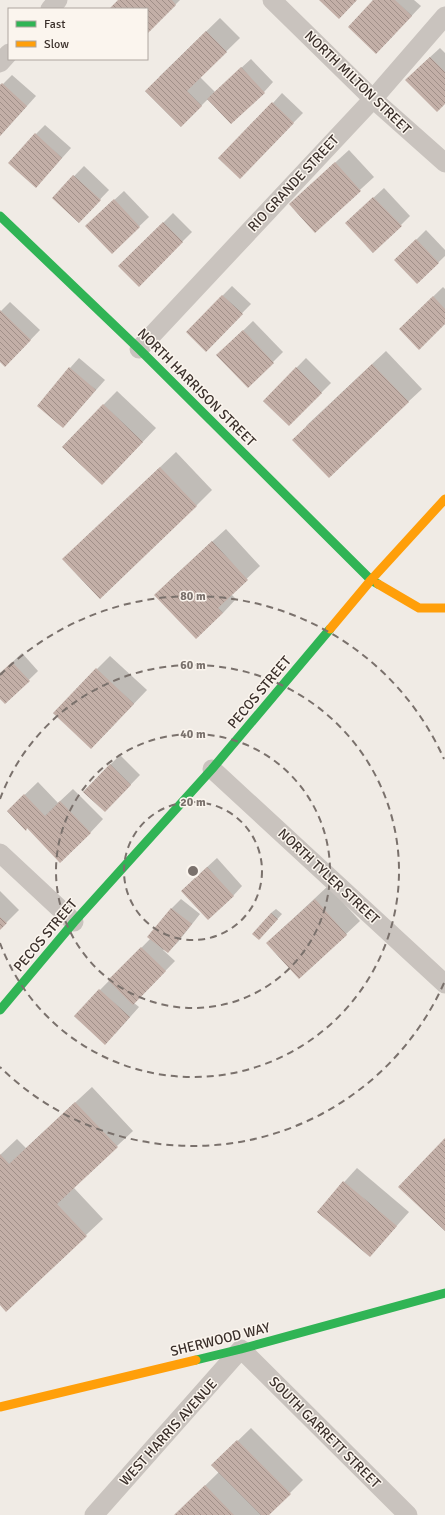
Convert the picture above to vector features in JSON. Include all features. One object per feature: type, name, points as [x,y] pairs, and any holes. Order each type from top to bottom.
[{"type":"street","points":[[51,8],[58,0]]},
{"type":"street","name":"NORTH MILTON STREET","points":[[272,0],[372,98],[445,163]]},
{"type":"street","name":"RIO GRANDE STREET","points":[[139,348],[372,98],[445,16]]},
{"type":"street","points":[[0,63],[8,54]]},
{"type":"street","name":"NORTH HARRISON STREET","points":[[0,216],[139,348],[371,580],[419,608],[445,608]]},
{"type":"street","name":"PECOS STREET","points":[[0,1010],[74,922],[212,769],[371,580],[445,499]]},
{"type":"street","name":"NORTH TYLER STREET","points":[[212,769],[445,984]]},
{"type":"street","points":[[0,853],[74,922]]},
{"type":"street","name":"SHERWOOD WAY","points":[[0,1407],[241,1349],[445,1293]]},
{"type":"street","name":"WEST HARRIS AVENUE","points":[[94,1515],[241,1349]]},
{"type":"street","name":"SOUTH GARRETT STREET","points":[[241,1349],[408,1515]]},
{"type":"building","points":[[118,0],[172,0],[176,5],[148,33],[148,8],[110,8]]},
{"type":"building","points":[[319,0],[357,0],[339,19]]},
{"type":"building","points":[[373,0],[395,0],[412,16],[376,54],[348,27]]},
{"type":"building","points":[[206,31],[227,52],[187,91],[202,106],[181,127],[145,91]]},
{"type":"building","points":[[430,57],[445,72],[445,104],[437,112],[405,80]]},
{"type":"building","points":[[241,67],[265,93],[231,124],[207,99]]},
{"type":"building","points":[[2,83],[27,106],[0,136],[0,85]]},
{"type":"building","points":[[272,102],[294,123],[240,179],[218,158]]},
{"type":"building","points":[[35,133],[62,158],[36,188],[8,163]]},
{"type":"building","points":[[335,162],[361,191],[315,233],[289,204]]},
{"type":"building","points":[[73,175],[101,200],[79,223],[52,198]]},
{"type":"building","points":[[373,197],[402,226],[373,253],[345,223]]},
{"type":"building","points":[[114,199],[140,227],[112,254],[85,226]]},
{"type":"building","points":[[163,222],[183,242],[139,287],[118,266]]},
{"type":"building","points":[[416,239],[439,263],[417,284],[394,260]]},
{"type":"building","points":[[222,295],[243,314],[206,352],[186,332]]},
{"type":"building","points":[[433,296],[445,309],[445,324],[419,350],[399,329]]},
{"type":"building","points":[[0,310],[31,340],[5,367],[0,362]]},
{"type":"building","points":[[243,330],[274,363],[248,388],[216,355]]},
{"type":"building","points":[[372,364],[409,402],[329,478],[292,440]]},
{"type":"building","points":[[69,367],[96,390],[63,428],[37,406]]},
{"type":"building","points":[[296,367],[322,393],[289,426],[263,401]]},
{"type":"building","points":[[103,404],[143,442],[102,485],[62,447]]},
{"type":"building","points":[[160,467],[197,506],[100,599],[62,559]]},
{"type":"building","points":[[212,541],[248,580],[218,608],[223,613],[196,639],[154,595]]},
{"type":"building","points":[[12,662],[30,681],[5,704],[0,699],[0,673]]},
{"type":"building","points":[[96,668],[134,704],[91,749],[53,713]]},
{"type":"building","points":[[110,764],[131,785],[105,812],[83,792]]},
{"type":"building","points":[[24,794],[45,816],[60,801],[91,833],[60,863],[27,828],[26,831],[7,811]]},
{"type":"building","points":[[207,867],[234,896],[208,920],[181,891]]},
{"type":"building","points":[[315,899],[347,935],[299,979],[266,943]]},
{"type":"building","points":[[171,908],[192,924],[168,953],[147,937]]},
{"type":"building","points":[[271,913],[278,919],[259,940],[252,934]]},
{"type":"building","points":[[0,917],[7,923],[0,930]]},
{"type":"building","points":[[141,947],[166,971],[133,1005],[108,980]]},
{"type":"building","points":[[99,989],[130,1017],[105,1045],[74,1016]]},
{"type":"building","points":[[75,1102],[118,1147],[57,1204],[87,1236],[6,1312],[0,1305],[0,1154],[9,1164]]},
{"type":"building","points":[[445,1138],[445,1231],[398,1187]]},
{"type":"building","points":[[343,1181],[397,1226],[370,1257],[317,1212]]},
{"type":"building","points":[[237,1440],[291,1494],[269,1515],[261,1515],[211,1465]]},
{"type":"building","points":[[205,1485],[234,1515],[174,1515]]},
{"type":"traffic: fast","points":[[0,216],[139,349],[371,580],[378,584]]},
{"type":"traffic: fast","points":[[0,1010],[74,922],[212,769],[330,629]]},
{"type":"traffic: fast","points":[[196,1360],[445,1293]]},
{"type":"traffic: slow","points":[[330,629],[371,580],[445,499]]},
{"type":"traffic: slow","points":[[378,584],[419,608],[445,608]]},
{"type":"traffic: slow","points":[[0,1407],[196,1360]]}]
